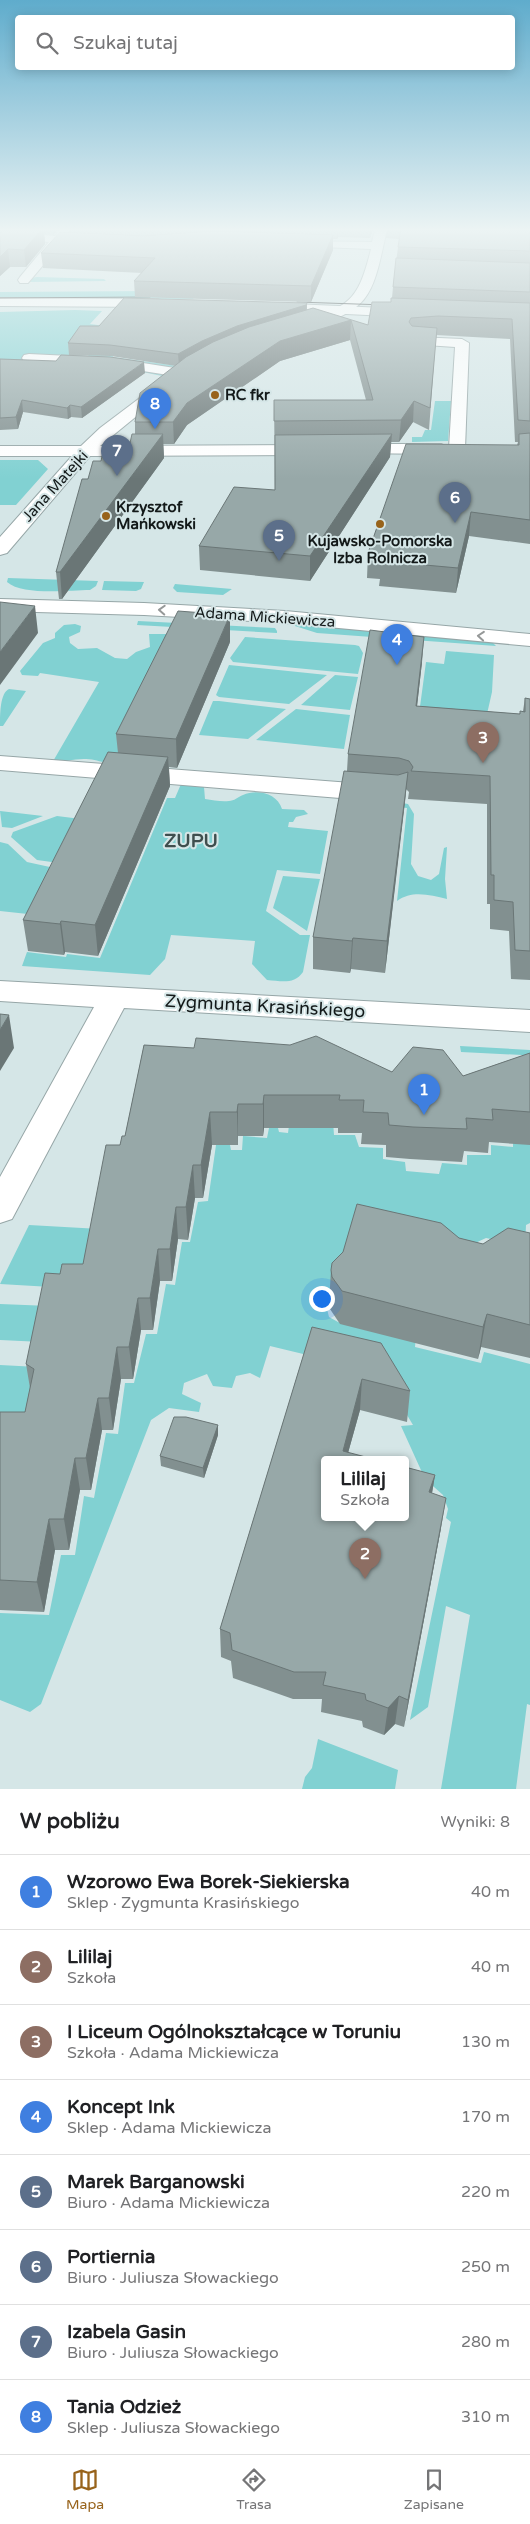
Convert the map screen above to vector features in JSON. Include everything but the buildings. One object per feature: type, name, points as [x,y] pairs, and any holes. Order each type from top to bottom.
[{"type":"street","points":[[290,312],[297,317],[291,328],[339,312]]},
{"type":"street","points":[[408,312],[421,313]]},
{"type":"street","points":[[416,341],[462,343],[458,449]]},
{"type":"street","name":"Jana Matejki","points":[[0,549],[86,450],[106,432],[188,369],[111,362],[29,358]]},
{"type":"street","points":[[342,449],[477,449]]},
{"type":"street","points":[[0,451],[323,450]]},
{"type":"street","name":"Adama Mickiewicza","points":[[0,605],[144,609],[278,617],[530,640]]},
{"type":"street","points":[[0,763],[396,795]]},
{"type":"street","name":"Zygmunta Krasińskiego","points":[[0,991],[530,1021]]},
{"type":"street","points":[[0,1209],[114,998]]},
{"type":"shaded area","points":[[0,312],[101,312],[90,324],[129,329],[76,344],[70,355],[88,356],[93,350],[112,352],[113,357],[178,366],[162,376],[128,369],[0,364]]},
{"type":"shaded area","points":[[435,401],[451,401],[448,441],[412,442],[412,437],[422,437],[425,430],[431,430]]},
{"type":"shaded area","points":[[0,460],[38,460],[48,469],[16,505],[0,505]]},
{"type":"shaded area","points":[[8,578],[98,581],[96,586],[90,590],[35,591],[14,586],[7,582]]},
{"type":"shaded area","points":[[104,581],[144,582],[141,589],[136,591],[102,590]]},
{"type":"shaded area","points":[[175,584],[232,589],[223,595],[177,592],[173,588]]},
{"type":"shaded area","points":[[138,621],[275,628],[277,633],[137,625]]},
{"type":"shaded area","points":[[295,623],[492,642],[496,646],[317,633],[295,626]]},
{"type":"shaded area","points":[[75,624],[81,626],[80,632],[69,637],[70,643],[78,649],[97,648],[115,658],[127,659],[136,652],[150,647],[149,634],[169,634],[173,639],[160,645],[169,651],[118,758],[113,761],[76,759],[52,763],[99,682],[40,673],[38,676],[22,675],[20,671],[43,643],[55,638],[55,633],[64,625]]},
{"type":"shaded area","points":[[245,637],[355,645],[359,646],[363,653],[358,674],[233,662],[230,658]]},
{"type":"shaded area","points":[[446,651],[494,655],[492,692],[487,714],[432,791],[401,789],[410,781],[426,662],[444,664]]},
{"type":"shaded area","points":[[229,665],[327,675],[289,704],[219,697],[216,695]]},
{"type":"shaded area","points":[[335,675],[358,677],[350,710],[301,705]]},
{"type":"shaded area","points":[[9,689],[26,691],[3,726],[0,726],[2,699]]},
{"type":"shaded area","points":[[213,701],[286,709],[248,739],[199,735]]},
{"type":"shaded area","points":[[296,709],[350,715],[344,749],[256,740]]},
{"type":"shaded area","points":[[181,784],[204,787],[205,799],[217,801],[231,801],[254,792],[266,794],[276,799],[282,809],[304,810],[308,814],[296,817],[293,822],[289,822],[288,827],[328,831],[320,874],[277,870],[266,911],[300,935],[310,935],[303,972],[291,981],[267,980],[252,964],[255,941],[171,935],[165,959],[150,975],[22,966],[27,952],[66,957],[67,954],[100,958],[167,798],[175,798]]},
{"type":"shaded area","points":[[390,801],[408,804],[414,814],[411,864],[418,876],[431,880],[439,874],[444,848],[447,847],[445,879],[447,899],[415,894],[397,901],[407,808],[342,802]]},
{"type":"shaded area","points":[[0,811],[43,816],[12,828],[2,827]]},
{"type":"shaded area","points":[[57,816],[81,819],[59,863],[37,860],[11,837],[13,832]]},
{"type":"shaded area","points":[[0,842],[8,844],[27,862],[59,869],[37,915],[0,911]]},
{"type":"shaded area","points":[[283,876],[320,879],[307,931],[273,908]]},
{"type":"shaded area","points":[[460,1046],[530,1050],[530,1080],[522,1055],[461,1052]]},
{"type":"shaded area","points":[[290,1118],[333,1121],[334,1135],[355,1135],[359,1147],[383,1148],[383,1159],[405,1162],[406,1171],[439,1174],[442,1163],[467,1165],[467,1155],[491,1155],[491,1145],[513,1147],[513,1138],[530,1138],[530,1223],[526,1225],[525,1246],[486,1238],[445,1257],[334,1286],[325,1301],[329,1317],[338,1322],[416,1335],[415,1347],[481,1363],[484,1352],[530,1364],[530,1705],[527,1704],[516,1789],[441,1789],[470,1615],[446,1606],[428,1707],[410,1720],[451,1522],[446,1518],[448,1509],[443,1495],[425,1479],[401,1426],[413,1425],[382,1373],[270,1346],[260,1378],[250,1373],[236,1376],[232,1388],[213,1386],[207,1374],[184,1383],[182,1394],[201,1403],[199,1412],[169,1408],[151,1420],[41,1704],[30,1712],[0,1700],[0,1613],[49,1615],[61,1555],[75,1555],[84,1496],[94,1498],[106,1433],[118,1434],[125,1383],[134,1383],[146,1334],[157,1334],[166,1284],[175,1285],[182,1242],[190,1242],[198,1202],[208,1201],[216,1145],[230,1145],[231,1150],[242,1150],[243,1136],[267,1138],[269,1128],[278,1128],[279,1132],[288,1133]]},
{"type":"shaded area","points":[[29,1225],[100,1229],[95,1254],[68,1288],[0,1284]]},
{"type":"shaded area","points":[[0,1304],[50,1306],[42,1342],[0,1340]]},
{"type":"shaded area","points":[[0,1365],[38,1367],[30,1449],[0,1435]]},
{"type":"shaded area","points":[[318,1739],[398,1770],[395,1789],[302,1789],[305,1777],[312,1768]]},
{"type":"place","name":"RC fkr","points":[[215,395]]},
{"type":"place","name":"Tania Odzież","points":[[155,429]]},
{"type":"place","name":"Izabela Gasin","points":[[117,476]]},
{"type":"place","name":"Krzysztof Mańkowski","points":[[106,516]]},
{"type":"place","name":"Portiernia","points":[[455,523]]},
{"type":"place","name":"Kujawsko-Pomorska Izba Rolnicza","points":[[380,524]]},
{"type":"place","name":"Marek Barganowski","points":[[279,561]]},
{"type":"place","name":"Koncept Ink","points":[[397,665]]},
{"type":"place","name":"I Liceum Ogólnokształcące w Toruniu","points":[[483,763]]},
{"type":"place","name":"Wzorowo Ewa Borek-Siekierska","points":[[424,1115]]},
{"type":"place","name":"Lililaj","points":[[365,1579]]},
{"type":"district","name":"ZUPU","points":[[191,840]]}]
